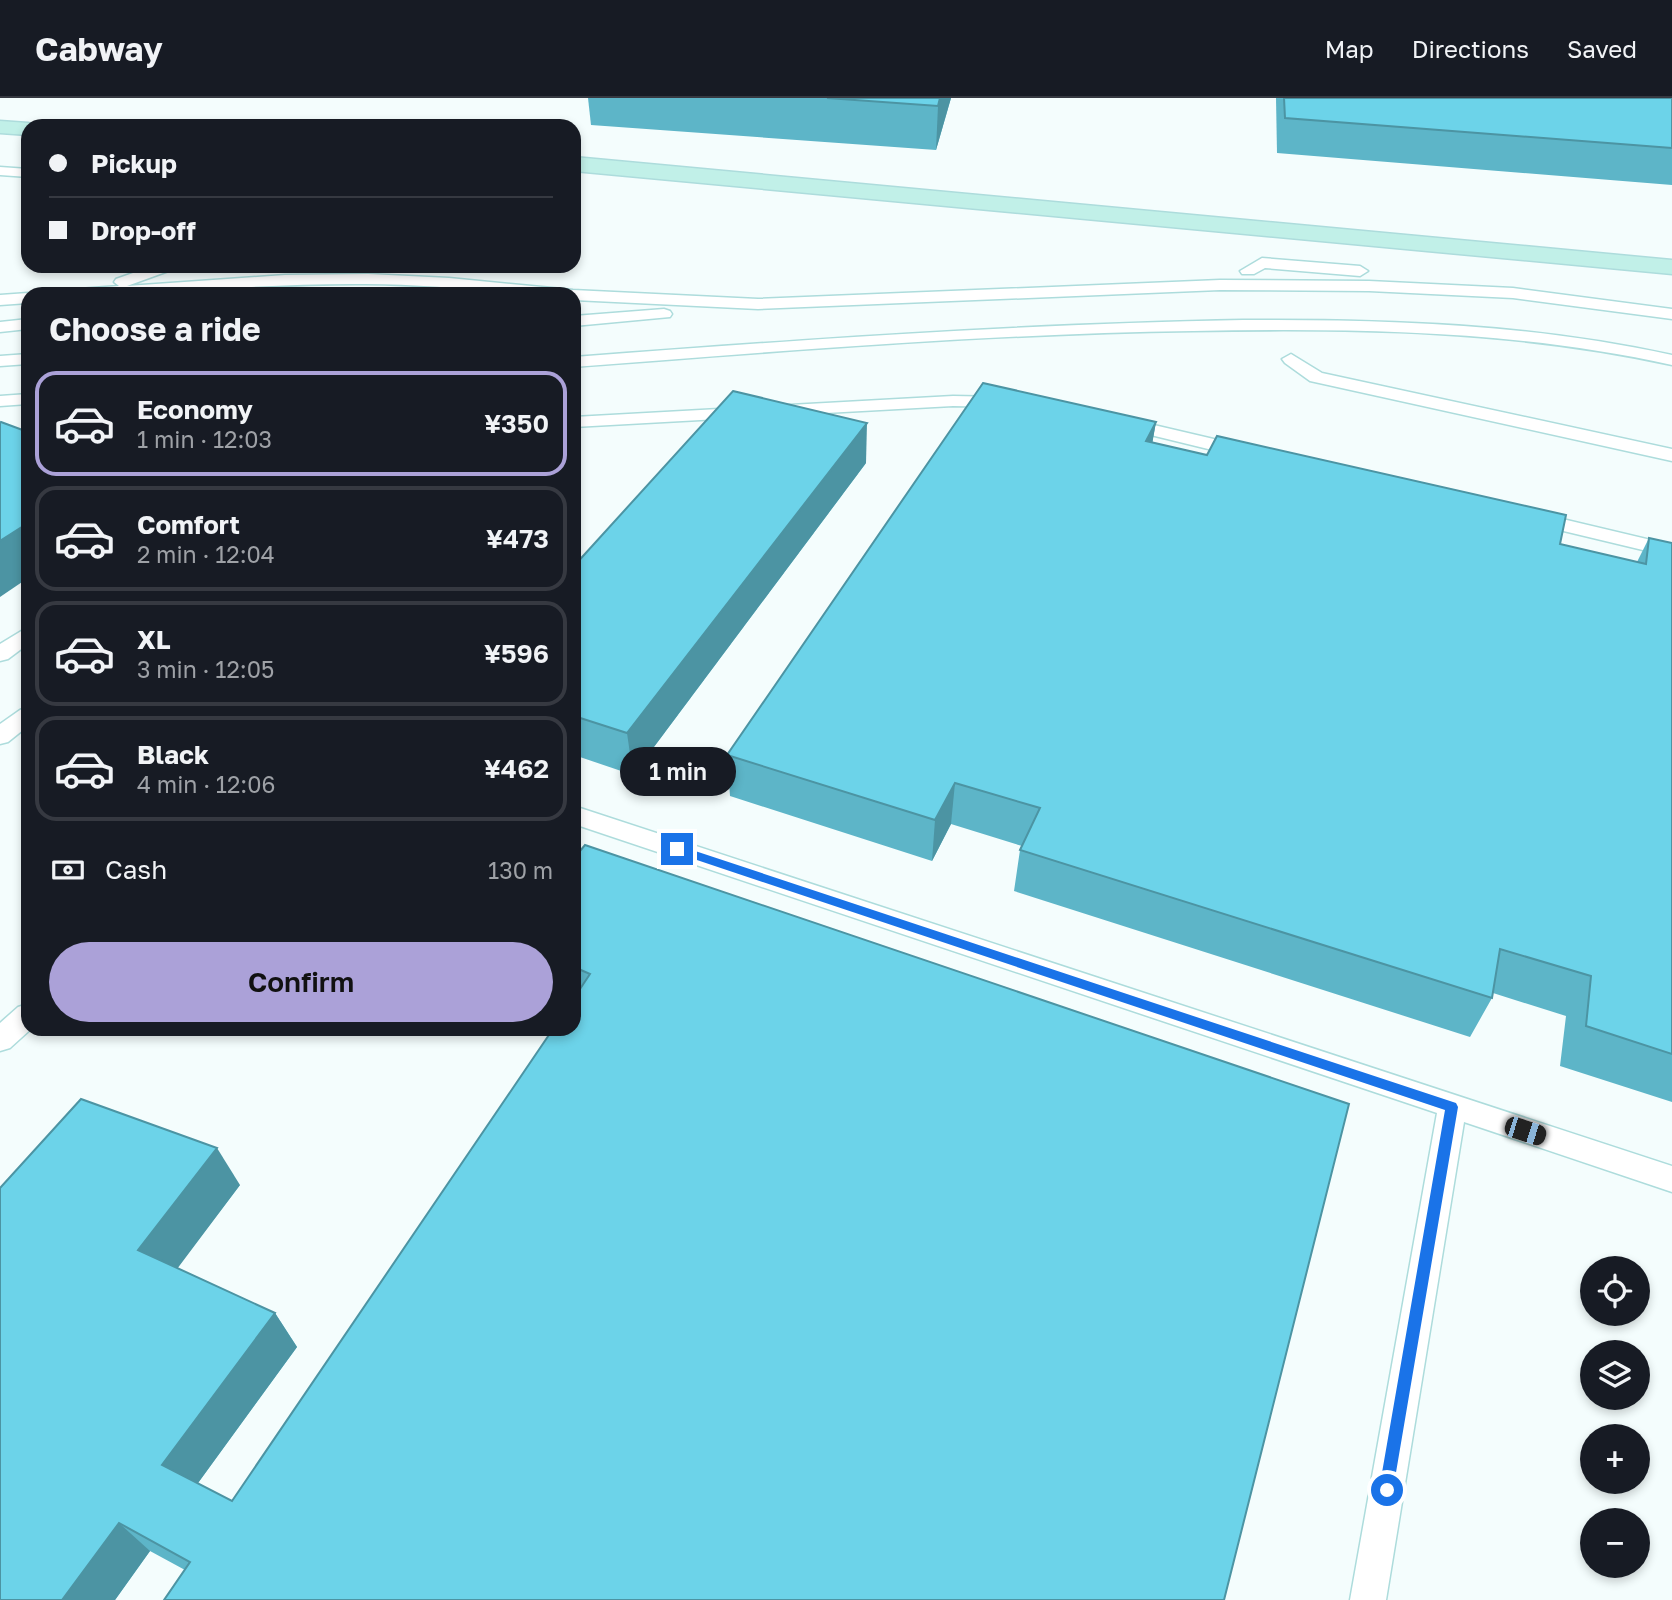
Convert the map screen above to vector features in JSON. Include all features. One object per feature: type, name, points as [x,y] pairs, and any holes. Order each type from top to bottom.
[{"type":"street","points":[[0,127],[21,128]]},
{"type":"street","points":[[581,165],[1672,267]]},
{"type":"lane","points":[[0,171],[21,172]]},
{"type":"lane","points":[[1248,271],[1262,263],[1672,297]]},
{"type":"lane","points":[[104,287],[147,273]]},
{"type":"lane","points":[[180,286],[185,273]]},
{"type":"lane","points":[[167,287],[322,279],[408,280],[488,287]]},
{"type":"lane","points":[[581,295],[758,304],[1220,285],[1369,286],[1513,293],[1672,314]]},
{"type":"lane","points":[[0,300],[21,298]]},
{"type":"lane","points":[[581,320],[871,298]]},
{"type":"lane","points":[[581,361],[862,340],[1123,326],[1325,324],[1483,330],[1613,345],[1672,360]]},
{"type":"lane","points":[[0,327],[21,325]]},
{"type":"lane","points":[[0,360],[21,359]]},
{"type":"lane","points":[[1291,359],[1316,377],[1672,455]]},
{"type":"lane","points":[[0,401],[21,400]]},
{"type":"lane","points":[[581,422],[953,401],[1019,403]]},
{"type":"lane","points":[[1107,419],[1268,457]]},
{"type":"lane","points":[[1510,513],[1672,551]]},
{"type":"lane","points":[[0,654],[21,639]]},
{"type":"lane","points":[[0,736],[21,720]]},
{"type":"lane","points":[[581,817],[1672,1179]]},
{"type":"lane","points":[[0,1040],[21,1020]]},
{"type":"lane","points":[[1368,1600],[1452,1107]]},
{"type":"building","points":[[827,98],[940,98],[938,106]]},
{"type":"building","points":[[1284,98],[1672,98],[1672,148],[1285,118]]},
{"type":"building","points":[[983,383],[1156,422],[1146,441],[1207,455],[1217,436],[1566,515],[1560,544],[1646,564],[1649,538],[1672,543],[1672,1054],[1586,1026],[1591,976],[1500,949],[1492,998],[1020,850],[1040,808],[955,783],[935,820],[727,755]]},
{"type":"building","points":[[733,391],[867,423],[627,733],[581,718],[581,558]]},
{"type":"building","points":[[0,423],[21,429],[21,528],[0,541]]},
{"type":"building","points":[[585,845],[1349,1104],[1224,1600],[164,1600],[190,1562],[119,1523],[62,1600],[0,1600],[0,1188],[81,1099],[217,1148],[138,1250],[275,1313],[162,1465],[232,1501],[548,1036],[581,1036],[581,988],[590,974],[581,970],[581,850]]},
{"type":"route","points":[[677,849],[1452,1107],[1387,1490]]}]
